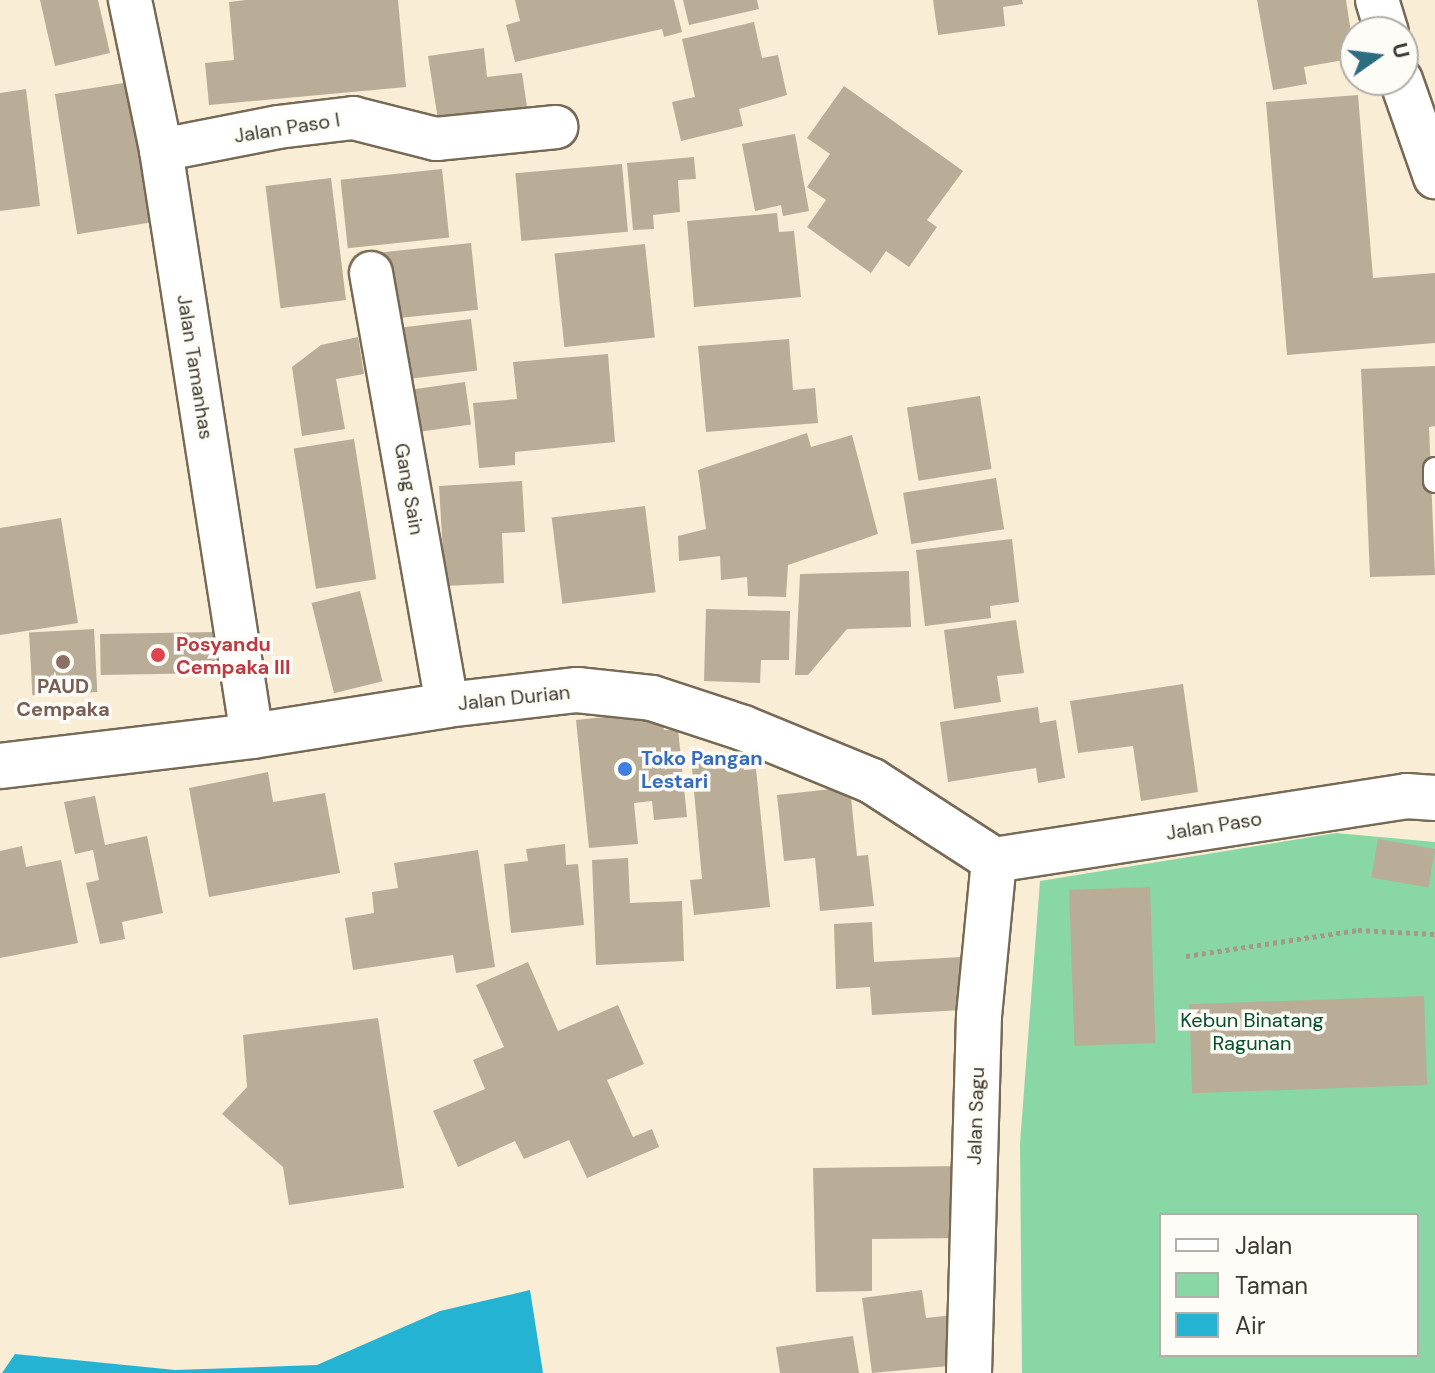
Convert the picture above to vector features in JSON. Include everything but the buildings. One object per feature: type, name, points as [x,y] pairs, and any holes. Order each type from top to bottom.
[{"type":"main road","name":"Jalan Durian","points":[[0,766],[252,736],[447,705],[577,690],[652,698],[743,728],[872,781],[994,860]]},
{"type":"main road","name":"Jalan Paso","points":[[994,860],[1406,796],[1435,798]]},
{"type":"main road","name":"Jalan Sagu","points":[[969,1373],[979,1016],[994,860]]},
{"type":"street","name":"Jalan Tamanhas","points":[[130,0],[161,150],[252,736]]},
{"type":"street","points":[[1407,96],[1435,177]]},
{"type":"street","name":"Jalan Paso I","points":[[161,150],[278,127],[353,118],[436,139],[556,127]]},
{"type":"street","name":"Gang Sain","points":[[371,273],[447,705]]},
{"type":"lane","points":[[1435,469],[1435,481]]},
{"type":"path","points":[[1186,956],[1358,930],[1435,934]]},
{"type":"green space","name":"Kebun Binatang Ragunan","points":[[1336,833],[1435,842],[1435,1373],[1022,1373],[1020,1143],[1040,881]]},
{"type":"water","points":[[530,1290],[543,1373],[2,1373],[15,1354],[175,1370],[317,1365],[440,1311]]},
{"type":"place","name":"Posyandu Cempaka III","points":[[158,655]]},
{"type":"place","name":"PAUD Cempaka","points":[[63,662]]},
{"type":"place","name":"Toko Pangan Lestari","points":[[625,769]]}]
